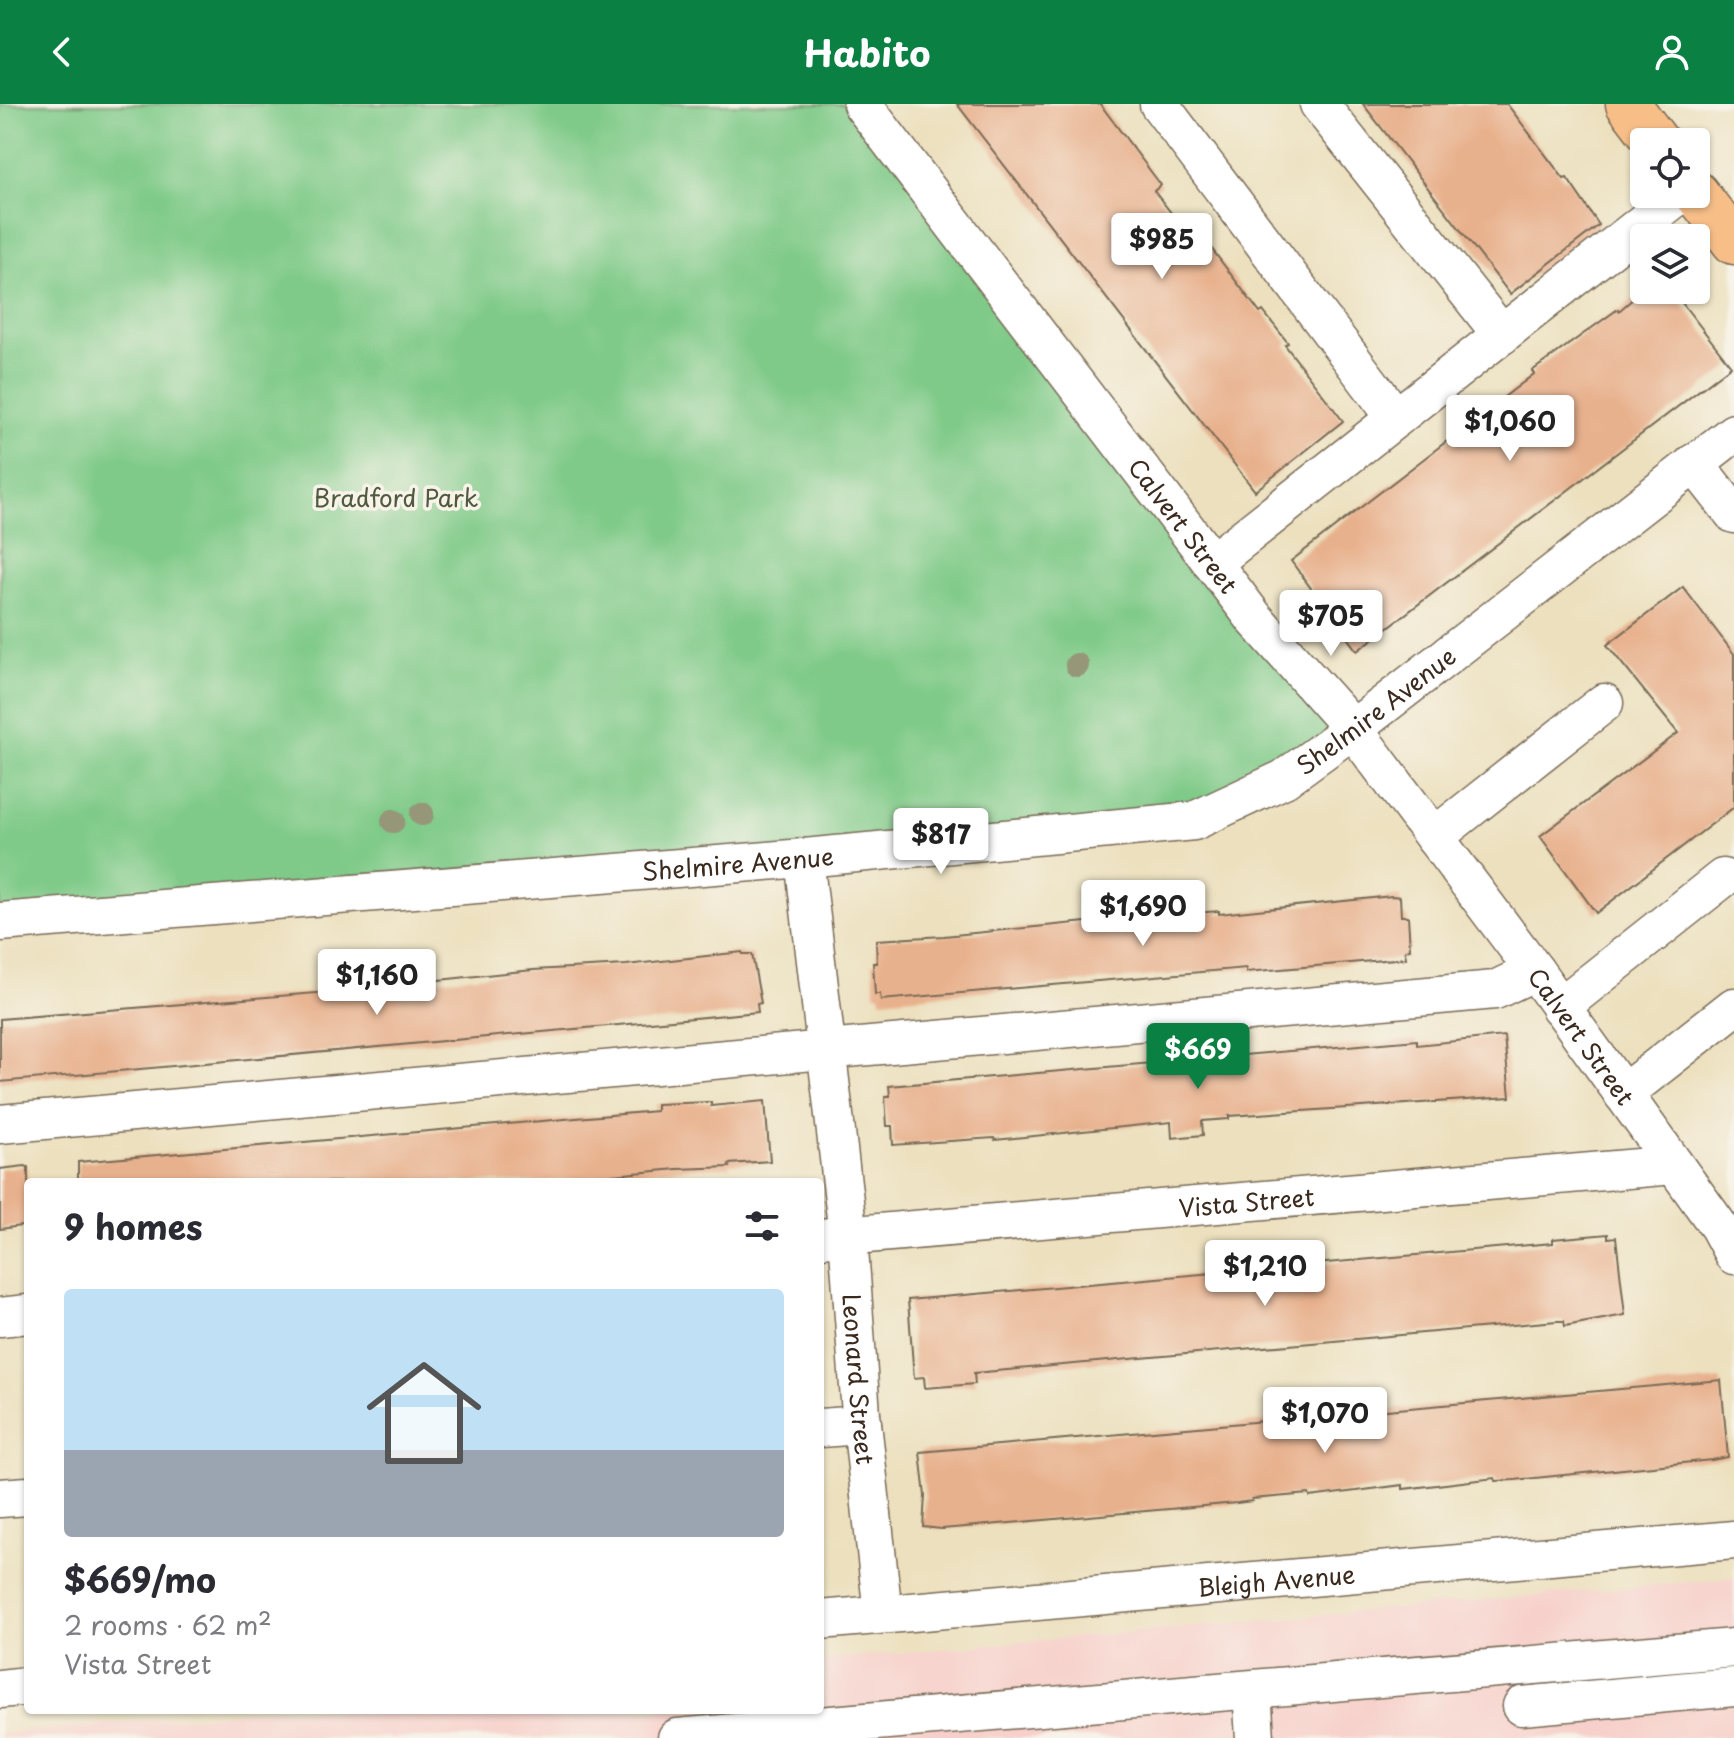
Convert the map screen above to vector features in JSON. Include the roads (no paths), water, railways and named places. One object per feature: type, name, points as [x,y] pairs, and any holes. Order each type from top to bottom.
[{"type":"highway","points":[[1628,104],[1646,128]]},
{"type":"highway","points":[[1708,208],[1734,242]]},
{"type":"street","name":"Calvert Street","points":[[862,104],[1255,619],[1353,729],[1535,971],[1719,1227],[1734,1255]]},
{"type":"street","points":[[1159,104],[1396,418]]},
{"type":"street","points":[[1319,104],[1502,335]]},
{"type":"street","points":[[1212,563],[1662,208]]},
{"type":"street","name":"Shelmire Avenue","points":[[0,922],[804,858],[1194,821],[1284,779],[1353,729],[1734,433]]},
{"type":"street","points":[[1694,463],[1734,514]]},
{"type":"street","points":[[1434,837],[1604,703]]},
{"type":"street","name":"Leonard Street","points":[[804,858],[826,1049],[834,1236],[862,1425],[883,1614]]},
{"type":"street","points":[[1560,1007],[1723,878]]},
{"type":"street","points":[[0,1124],[1495,990],[1535,971]]},
{"type":"street","points":[[1623,1094],[1734,1007]]},
{"type":"street","name":"Vista Street","points":[[834,1236],[1674,1165]]},
{"type":"street","points":[[0,1317],[24,1314]]},
{"type":"street","points":[[824,1428],[862,1425]]},
{"type":"street","points":[[0,1498],[24,1496]]},
{"type":"street","name":"Bleigh Avenue","points":[[824,1620],[1734,1540]]},
{"type":"street","points":[[677,1738],[1734,1648]]},
{"type":"street","points":[[0,1689],[24,1686]]},
{"type":"street","points":[[1522,1706],[1734,1687]]},
{"type":"street","points":[[1252,1690],[1255,1738]]},
{"type":"park label","name":"Bradford Park","points":[[396,497]]}]
